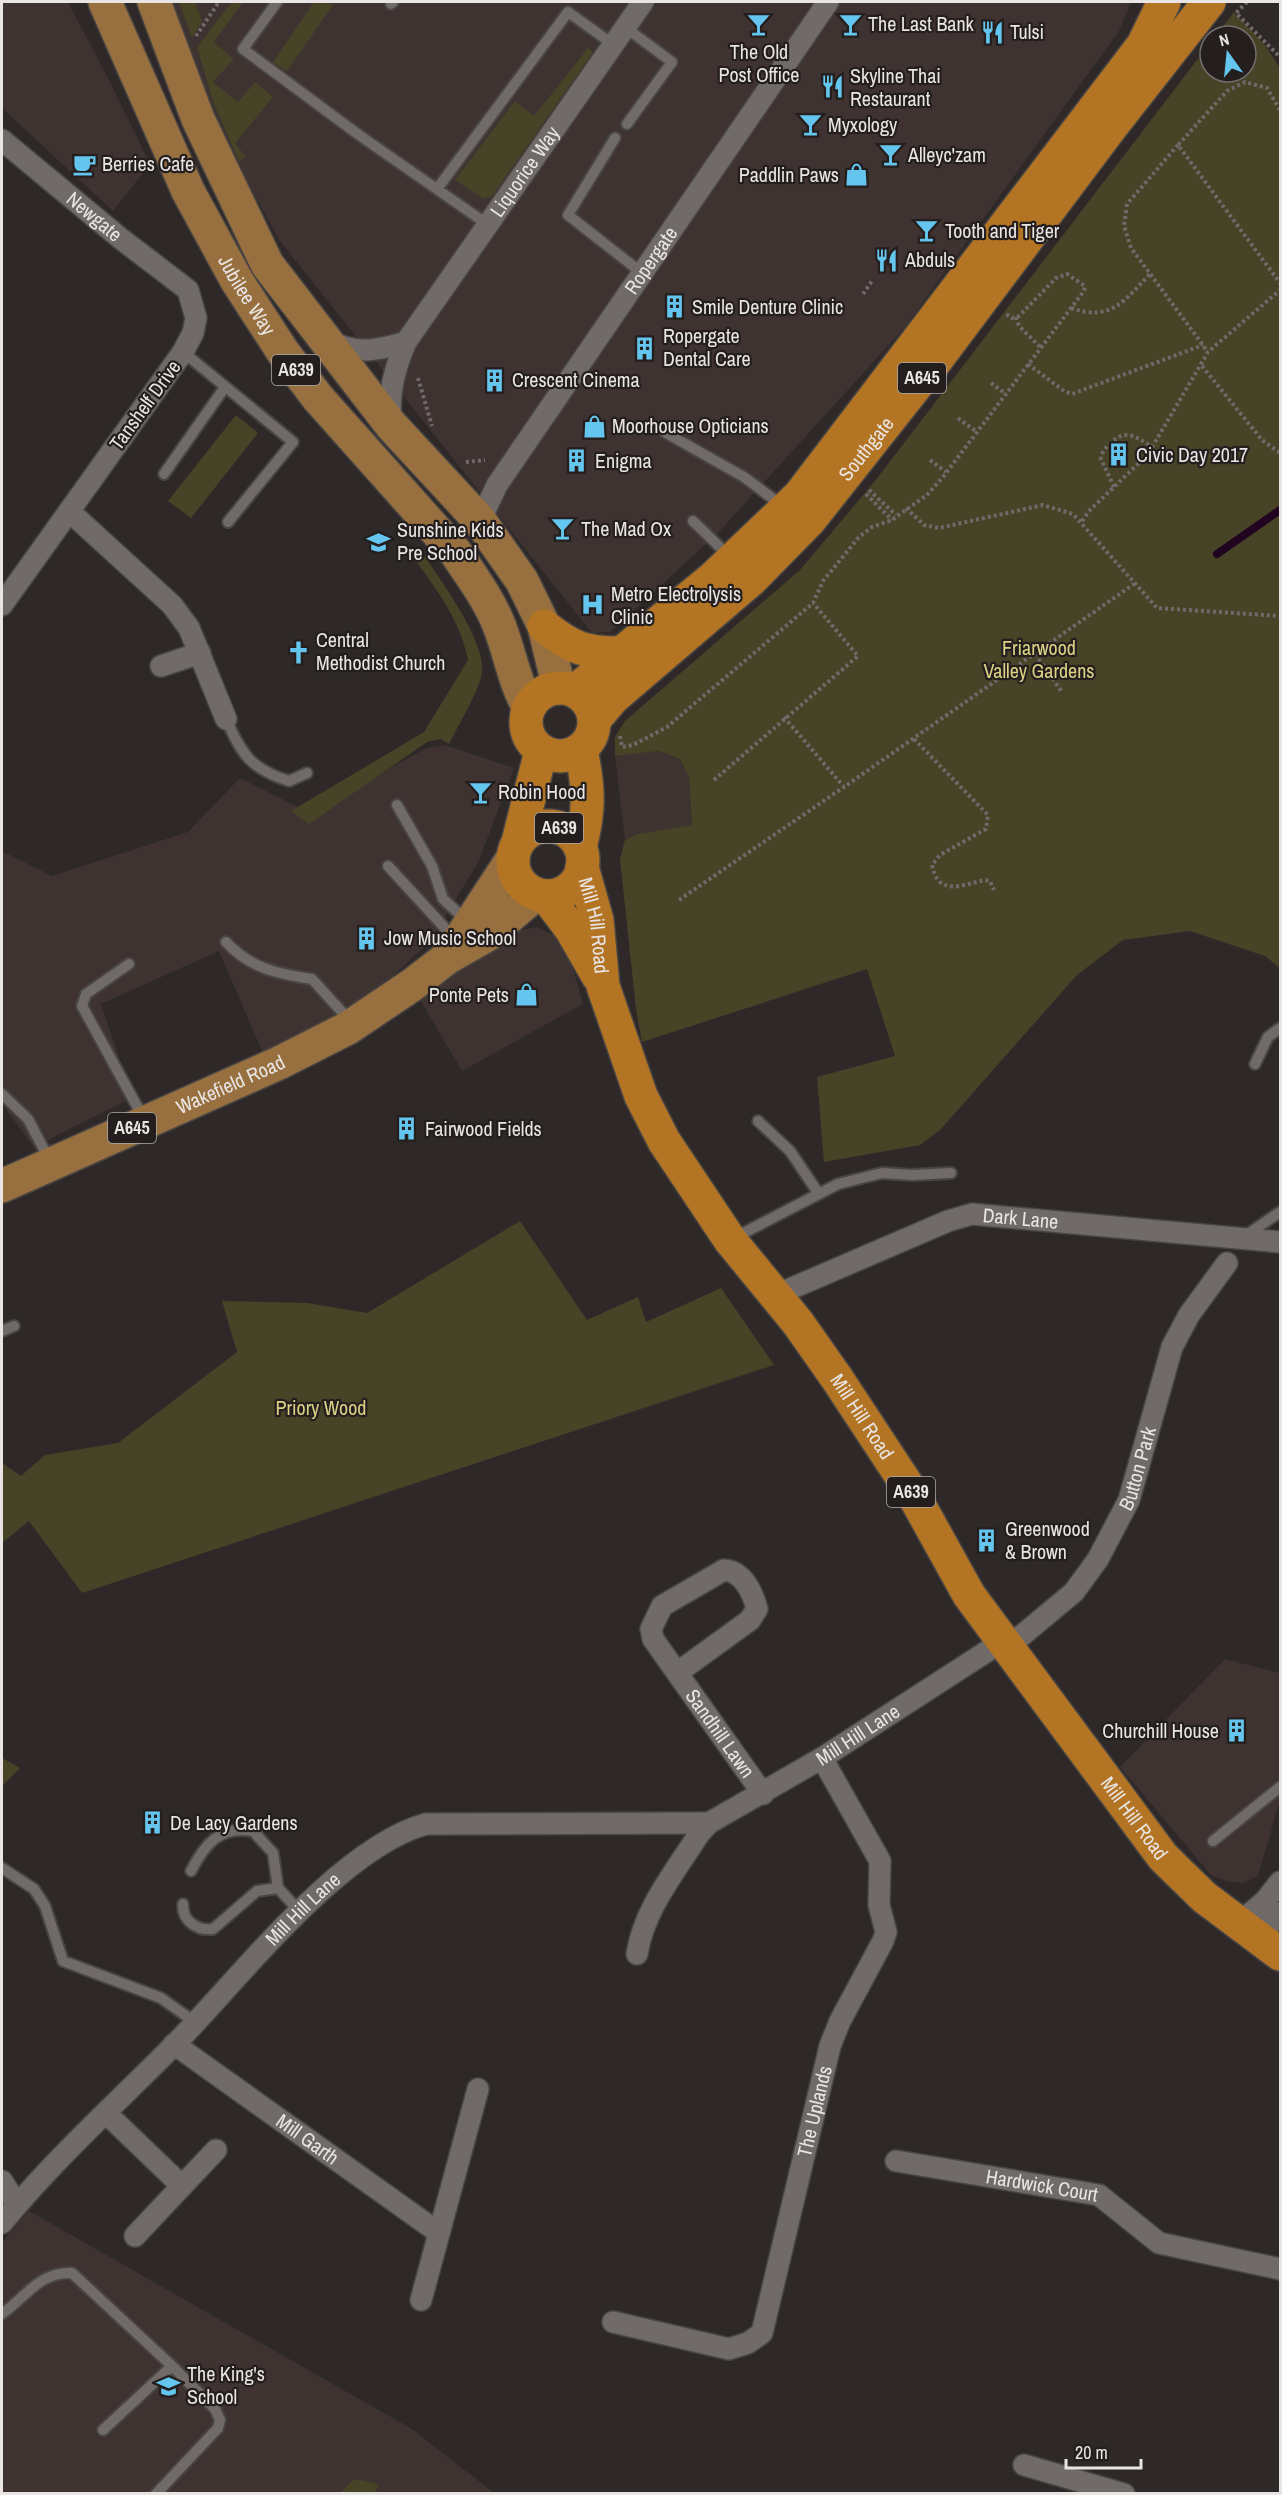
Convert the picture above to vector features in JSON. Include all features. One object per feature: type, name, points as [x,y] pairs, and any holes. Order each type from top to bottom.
[{"type":"highway","name":"Southgate","points":[[567,690],[620,653],[733,561],[786,509],[898,367],[1143,45],[1164,2]]},
{"type":"highway","name":"Southgate","points":[[609,724],[613,698],[752,579],[809,521],[934,363],[1111,127],[1209,2]]},
{"type":"highway","name":"A639","points":[[544,626],[570,646],[593,653],[620,653]]},
{"type":"highway","points":[[529,708],[541,694],[567,690]]},
{"type":"highway","name":"A639","points":[[567,690],[591,707],[609,724]]},
{"type":"highway","name":"A639","points":[[529,708],[526,717],[529,736],[541,751],[515,850],[518,880],[541,895],[565,891],[579,877],[588,818],[589,793],[581,750]]},
{"type":"highway","points":[[541,751],[561,756],[581,750],[609,724]]},
{"type":"highway","name":"A639","points":[[515,850],[535,828],[545,826],[566,831],[581,857]]},
{"type":"highway","name":"Mill Hill Road","points":[[581,857],[597,920],[603,986]]},
{"type":"highway","name":"Mill Hill Road","points":[[541,895],[571,928],[603,986],[641,1096],[664,1142],[730,1240],[776,1295],[838,1380],[913,1494],[969,1595],[1163,1857],[1204,1898],[1259,1939]]},
{"type":"main road","name":"Jubilee Way","points":[[105,2],[188,192],[237,281],[283,352],[318,398],[456,553],[471,574],[499,625],[520,693],[529,708]]},
{"type":"main road","name":"Jubilee Way","points":[[154,2],[198,119],[267,264],[391,425],[480,521],[522,581],[544,626],[567,690]]},
{"type":"main road","name":"Wakefield Road","points":[[2,1186],[313,1047],[353,1025],[458,941],[515,850]]},
{"type":"main road","name":"Wakefield Road","points":[[458,941],[489,934],[541,895]]},
{"type":"street","name":"Liquorice Way","points":[[391,425],[388,400],[394,370],[406,342],[643,2]]},
{"type":"street","name":"Ropergate","points":[[480,521],[493,490],[828,2]]},
{"type":"street","name":"Newgate","points":[[2,140],[120,238],[188,290]]},
{"type":"street","name":"Tanshelf Drive","points":[[2,605],[183,352],[193,333],[196,318],[188,290]]},
{"type":"street","points":[[323,338],[343,348],[374,351],[406,342]]},
{"type":"street","points":[[69,512],[172,605],[189,628],[226,719]]},
{"type":"street","points":[[161,666],[200,653]]},
{"type":"street","name":"Dark Lane","points":[[776,1295],[948,1221],[972,1214],[1281,1242]]},
{"type":"street","name":"Button Park","points":[[1005,1644],[1074,1592],[1098,1559],[1129,1500],[1172,1347],[1189,1315],[1227,1263]]},
{"type":"street","name":"Sandhill Lawn","points":[[677,1673],[750,1620],[757,1610],[755,1600],[741,1576],[733,1570],[724,1570],[662,1606],[651,1629],[653,1639],[677,1673],[763,1794]]},
{"type":"street","name":"Mill Hill Lane","points":[[637,1953],[640,1933],[649,1912],[709,1823],[763,1794],[1005,1644]]},
{"type":"street","name":"The Uplands","points":[[613,2322],[729,2349],[748,2343],[762,2333],[830,2046],[840,2021],[886,1932],[879,1905],[880,1861],[822,1758]]},
{"type":"street","name":"Mill Hill Lane","points":[[2,2223],[17,2204],[196,2023],[300,1912],[378,1844],[405,1830],[426,1824],[709,1823]]},
{"type":"street","points":[[1259,1939],[1265,1901],[1281,1882]]},
{"type":"street","points":[[1259,1939],[1281,1913]]},
{"type":"street","name":"Mill Garth","points":[[174,2044],[439,2233]]},
{"type":"street","points":[[421,2300],[478,2089]]},
{"type":"street","points":[[106,2113],[182,2186]]},
{"type":"street","points":[[135,2236],[216,2150]]},
{"type":"street","name":"Hardwick Court","points":[[896,2161],[1099,2195],[1159,2243],[1281,2269]]},
{"type":"street","points":[[2,2181],[17,2204]]},
{"type":"street","points":[[1024,2465],[1124,2493]]},
{"type":"lane","points":[[277,2],[243,49],[359,135],[487,224]]},
{"type":"lane","points":[[438,189],[568,12],[614,45]]},
{"type":"lane","points":[[626,28],[672,62],[627,124]]},
{"type":"lane","points":[[615,138],[568,214],[642,273]]},
{"type":"lane","points":[[183,352],[293,442],[228,522]]},
{"type":"lane","points":[[164,474],[225,387]]},
{"type":"lane","points":[[666,433],[744,477],[786,509]]},
{"type":"lane","points":[[693,521],[733,561]]},
{"type":"lane","points":[[226,719],[240,750],[252,764],[268,775],[289,781],[307,773]]},
{"type":"lane","points":[[397,805],[432,866],[458,941]]},
{"type":"lane","points":[[388,866],[458,941]]},
{"type":"lane","points":[[226,942],[240,957],[261,969],[282,975],[312,979],[353,1025]]},
{"type":"lane","points":[[129,964],[86,994],[82,1006],[145,1122]]},
{"type":"lane","points":[[1255,1064],[1268,1037],[1281,1028]]},
{"type":"lane","points":[[2,1094],[28,1119],[52,1163]]},
{"type":"lane","points":[[758,1121],[790,1151],[819,1194]]},
{"type":"lane","points":[[730,1240],[838,1184],[882,1173],[912,1175],[951,1173]]},
{"type":"lane","points":[[1240,1239],[1281,1212]]},
{"type":"lane","points":[[2,1331],[14,1326]]},
{"type":"lane","points":[[1213,1841],[1281,1787]]},
{"type":"lane","points":[[191,1871],[203,1848],[212,1839],[232,1830],[253,1831],[273,1853],[278,1888],[300,1912]]},
{"type":"lane","points":[[2,1868],[34,1889],[45,1906],[63,1961],[161,1998],[196,2023]]},
{"type":"lane","points":[[183,1904],[183,1911],[190,1923],[206,1930],[213,1929],[257,1891],[278,1888]]},
{"type":"lane","points":[[2,2314],[33,2286],[51,2275],[72,2273],[215,2409],[220,2420],[218,2428],[156,2493]]},
{"type":"lane","points":[[103,2430],[172,2366]]},
{"type":"path","points":[[191,44],[219,2]]},
{"type":"path","points":[[1247,2],[1236,13],[1281,57]]},
{"type":"path","points":[[1208,352],[1131,248],[1124,226],[1127,204],[1227,91],[1245,81],[1267,88],[1281,110]]},
{"type":"path","points":[[1178,145],[1281,283]]},
{"type":"path","points":[[609,724],[622,747],[633,745],[667,728],[813,603],[823,581],[859,537],[872,527],[892,520],[927,495],[1029,364],[1085,286],[1067,274],[1056,278],[1016,317],[1012,318],[997,307]]},
{"type":"path","points":[[1071,308],[1087,314],[1099,314],[1114,308],[1150,274]]},
{"type":"path","points":[[863,294],[872,281]]},
{"type":"path","points":[[1082,521],[1152,447],[1202,366],[1208,352],[1281,290]]},
{"type":"path","points":[[1016,317],[1019,326],[1041,348]]},
{"type":"path","points":[[1029,364],[1064,391],[1072,394],[1203,345]]},
{"type":"path","points":[[1202,366],[1262,440],[1281,453]]},
{"type":"path","points":[[991,383],[1006,394]]},
{"type":"path","points":[[958,418],[977,432]]},
{"type":"path","points":[[1114,487],[1101,459],[1105,449],[1119,435],[1126,434],[1152,447]]},
{"type":"path","points":[[459,462],[477,462],[494,455]]},
{"type":"path","points":[[930,460],[946,472]]},
{"type":"path","points":[[892,520],[867,491],[896,515]]},
{"type":"path","points":[[906,508],[924,525],[939,528],[1043,505],[1073,514],[1082,521],[1157,608],[1281,616]]},
{"type":"path","points":[[679,900],[844,788],[1134,584]]},
{"type":"path","points":[[714,780],[784,717],[858,656],[813,603]]},
{"type":"path","points":[[1035,654],[1062,692]]},
{"type":"path","points":[[784,717],[844,788]]},
{"type":"path","points":[[914,739],[988,815],[986,829],[940,855],[932,865],[934,875],[940,884],[950,887],[985,880],[990,881],[994,890]]},
{"type":"shaded area","points":[[4,2],[68,2],[107,76],[150,164],[113,211],[2,108],[2,4]]},
{"type":"shaded area","points":[[168,2],[1131,2],[1119,31],[905,327],[717,534],[610,632],[592,633],[280,241],[229,150]]},
{"type":"shaded area","points":[[445,745],[514,768],[478,863],[430,941],[367,1001],[266,1060],[219,951],[101,1004],[121,1063],[136,1096],[34,1147],[2,1104],[2,851],[52,876],[188,832],[240,778],[308,812],[427,748]]},
{"type":"shaded area","points":[[659,751],[680,759],[689,777],[692,825],[637,834],[625,840],[615,756]]},
{"type":"shaded area","points":[[538,927],[567,947],[583,1004],[462,1071],[419,998],[511,932]]},
{"type":"shaded area","points":[[1225,1659],[1280,1673],[1280,1800],[1258,1876],[1243,1883],[1226,1881],[1211,1875],[1120,1767]]},
{"type":"shaded area","name":"The King's School","points":[[29,2211],[412,2429],[494,2493],[2,2494],[2,2242]]},
{"type":"green space","points":[[179,2],[195,2],[202,21],[192,38]]},
{"type":"green space","points":[[232,2],[243,2],[214,42],[234,59],[213,82],[238,102],[255,82],[273,97],[235,143],[246,157],[239,161],[214,104],[197,47]]},
{"type":"green space","points":[[314,2],[327,2],[333,5],[287,71],[273,62]]},
{"type":"green space","name":"Friarwood Valley Gardens","points":[[1234,12],[1245,24],[1225,24]]},
{"type":"green space","name":"Friarwood Valley Gardens","points":[[1258,38],[1280,68],[1280,968],[1265,956],[1190,931],[1123,940],[1077,975],[940,1130],[920,1145],[824,1162],[817,1077],[895,1056],[867,969],[642,1042],[636,1009],[620,859],[625,840],[637,834],[692,825],[689,777],[680,759],[659,751],[615,756],[615,737],[625,721],[800,570],[875,481],[1198,59],[1198,84],[1258,84]]},
{"type":"green space","points":[[588,48],[593,52],[492,196],[484,199],[455,180],[515,101],[534,116]]},
{"type":"green space","points":[[236,415],[258,433],[191,518],[168,501]]},
{"type":"green space","points":[[423,554],[461,612],[477,645],[482,660],[482,673],[477,689],[449,744],[441,739],[427,742],[309,824],[291,811],[424,732],[468,660],[454,620],[416,561]]},
{"type":"green space","name":"Priory Wood","points":[[520,1221],[587,1320],[638,1297],[646,1322],[721,1288],[774,1365],[82,1593],[29,1521],[2,1543],[2,1463],[21,1476],[45,1455],[118,1443],[237,1352],[222,1301],[307,1303],[367,1313]]},
{"type":"green space","points":[[2,1758],[20,1768],[2,1786]]},
{"type":"green space","points":[[354,2479],[379,2484],[375,2493],[340,2493]]},
{"type":"waterway","points":[[1217,554],[1280,510]]},
{"type":"place","name":"The Old Post Office","points":[[759,24]]},
{"type":"place","name":"The Last Bank","points":[[850,24]]},
{"type":"place","name":"Tulsi","points":[[992,32]]},
{"type":"place","name":"Skyline Thai Restaurant","points":[[832,87]]},
{"type":"place","name":"Myxology","points":[[810,125]]},
{"type":"place","name":"Alleyc'zam","points":[[890,155]]},
{"type":"place","name":"Berries Cafe","points":[[84,164]]},
{"type":"place","name":"Paddlin Paws","points":[[857,175]]},
{"type":"place","name":"Tooth and Tiger","points":[[927,231]]},
{"type":"place","name":"Abduls","points":[[887,260]]},
{"type":"place","name":"Smile Denture Clinic","points":[[674,307]]},
{"type":"place","name":"Ropergate Dental Care","points":[[645,348]]},
{"type":"place","name":"Crescent Cinema","points":[[494,380]]},
{"type":"place","name":"Moorhouse Opticians","points":[[594,426]]},
{"type":"place","name":"Civic Day 2017","points":[[1118,455]]},
{"type":"place","name":"Enigma","points":[[577,461]]},
{"type":"place","name":"The Mad Ox","points":[[563,529]]},
{"type":"place","name":"Sunshine Kids Pre School","points":[[379,542]]},
{"type":"place","name":"Metro Electrolysis Clinic","points":[[593,605]]},
{"type":"place","name":"Central Methodist Church","points":[[298,652]]},
{"type":"place","name":"Robin Hood","points":[[480,792]]},
{"type":"place","name":"Jow Music School","points":[[366,938]]},
{"type":"place","name":"Ponte Pets","points":[[527,995]]},
{"type":"place","name":"Fairwood Fields","points":[[407,1129]]},
{"type":"place","name":"Greenwood & Brown","points":[[987,1540]]},
{"type":"place","name":"Churchill House","points":[[1237,1731]]},
{"type":"place","name":"De Lacy Gardens","points":[[152,1823]]},
{"type":"place","name":"The King's School","points":[[169,2386]]}]
